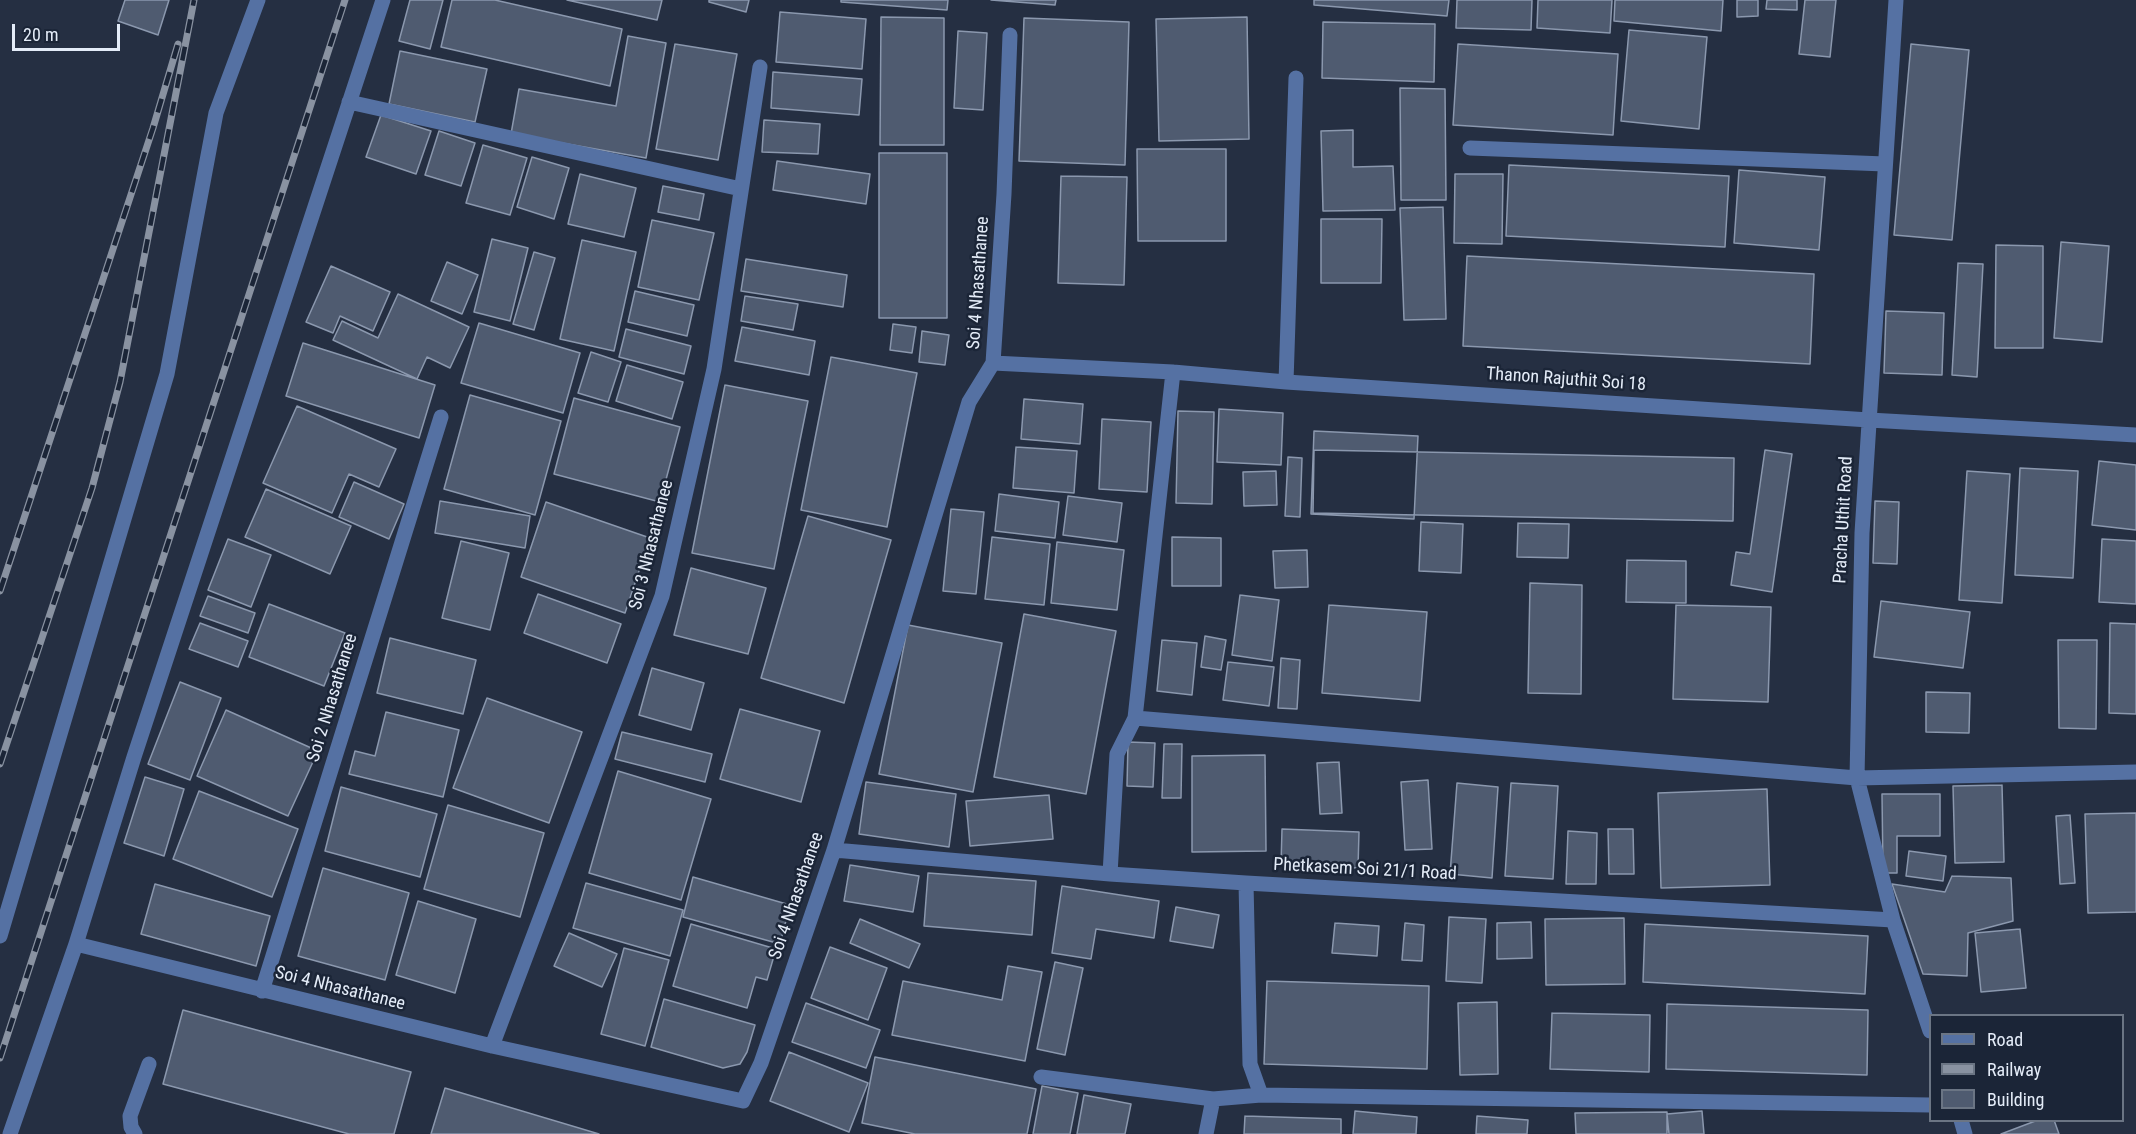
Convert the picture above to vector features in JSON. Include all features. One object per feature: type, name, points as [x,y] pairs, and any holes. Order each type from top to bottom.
[{"type":"street","points":[[0,936],[167,374],[216,113],[258,0]]},
{"type":"street","points":[[10,1134],[76,944],[134,758],[383,0]]},
{"type":"street","name":"Pracha Uthit Road","points":[[1896,0],[1862,533],[1857,778],[1893,920],[1929,1028]]},
{"type":"street","name":"Soi 4 Nhasathanee","points":[[76,944],[492,1046],[742,1101],[761,1063],[834,850],[969,402],[993,363],[1004,194],[1010,35]]},
{"type":"street","name":"Soi 3 Nhasathanee","points":[[492,1046],[662,596],[714,369],[760,67]]},
{"type":"street","points":[[1286,382],[1296,78]]},
{"type":"street","points":[[349,102],[741,189]]},
{"type":"street","points":[[1470,148],[1885,164]]},
{"type":"street","name":"Thanon Rajuthit Soi 18","points":[[993,363],[1173,372],[1286,382],[2136,435]]},
{"type":"street","points":[[1110,874],[1117,754],[1135,718],[1173,372]]},
{"type":"street","name":"Soi 2 Nhasathanee","points":[[262,990],[441,417]]},
{"type":"street","points":[[1135,718],[1857,778],[2136,772]]},
{"type":"street","name":"Phetkasem Soi 21/1 Road","points":[[834,850],[1110,874],[1246,883],[1893,920]]},
{"type":"street","points":[[1246,883],[1250,1064],[1261,1095]]},
{"type":"street","points":[[135,1134],[131,1127],[130,1116],[148,1064]]},
{"type":"street","points":[[1041,1077],[1213,1099],[1261,1095],[1929,1105]]},
{"type":"street","points":[[1206,1134],[1213,1099]]},
{"type":"building","points":[[125,0],[169,0],[158,35],[118,21]]},
{"type":"building","points":[[410,0],[443,0],[430,49],[399,41]]},
{"type":"building","points":[[452,0],[495,0],[622,29],[610,86],[441,47]]},
{"type":"building","points":[[567,0],[662,0],[657,20]]},
{"type":"building","points":[[709,0],[749,0],[746,12],[709,2]]},
{"type":"building","points":[[841,0],[948,0],[947,10],[841,2]]},
{"type":"building","points":[[991,0],[1056,0],[1055,5]]},
{"type":"building","points":[[1314,0],[1449,0],[1447,16],[1314,5]]},
{"type":"building","points":[[1457,0],[1532,0],[1531,30],[1456,28]]},
{"type":"building","points":[[1538,0],[1612,0],[1610,33],[1537,28]]},
{"type":"building","points":[[1615,0],[1723,0],[1721,31],[1614,21]]},
{"type":"building","points":[[1737,0],[1758,0],[1758,16],[1737,17]]},
{"type":"building","points":[[1767,0],[1797,0],[1797,10],[1766,9]]},
{"type":"building","points":[[1805,0],[1836,0],[1830,57],[1799,54]]},
{"type":"building","points":[[780,12],[866,19],[862,69],[776,62]]},
{"type":"building","points":[[881,17],[944,18],[944,145],[880,145]]},
{"type":"building","points":[[1247,17],[1249,139],[1159,141],[1156,19]]},
{"type":"building","points":[[1024,18],[1129,22],[1125,165],[1019,161]]},
{"type":"building","points":[[1323,22],[1435,24],[1434,82],[1322,78]]},
{"type":"building","points":[[1629,30],[1707,37],[1699,129],[1621,121]]},
{"type":"building","points":[[958,31],[987,33],[983,110],[954,108]]},
{"type":"building","points":[[628,36],[666,43],[646,158],[511,134],[519,89],[616,106]]},
{"type":"building","points":[[675,44],[737,54],[718,160],[656,149]]},
{"type":"building","points":[[1458,44],[1618,54],[1613,135],[1453,125]]},
{"type":"building","points":[[1911,44],[1969,50],[1952,240],[1894,235]]},
{"type":"building","points":[[400,51],[487,69],[475,122],[389,104]]},
{"type":"building","points":[[773,72],[862,79],[859,115],[771,108]]},
{"type":"building","points":[[1400,88],[1445,89],[1446,200],[1401,200]]},
{"type":"building","points":[[381,115],[431,131],[416,174],[366,157]]},
{"type":"building","points":[[764,120],[820,124],[818,154],[762,152]]},
{"type":"building","points":[[1353,130],[1353,167],[1393,166],[1395,210],[1323,211],[1321,131]]},
{"type":"building","points":[[439,131],[475,143],[461,186],[425,175]]},
{"type":"building","points":[[483,145],[527,158],[510,215],[466,203]]},
{"type":"building","points":[[1137,149],[1226,149],[1226,241],[1138,241]]},
{"type":"building","points":[[879,153],[947,153],[947,318],[879,318]]},
{"type":"building","points":[[532,157],[569,168],[554,219],[517,207]]},
{"type":"building","points":[[777,161],[870,174],[866,204],[773,190]]},
{"type":"building","points":[[1509,165],[1729,176],[1725,247],[1506,236]]},
{"type":"building","points":[[1739,170],[1825,177],[1819,250],[1734,243]]},
{"type":"building","points":[[580,174],[636,188],[624,237],[568,224]]},
{"type":"building","points":[[1455,174],[1503,174],[1502,244],[1454,243]]},
{"type":"building","points":[[1061,176],[1127,177],[1124,285],[1058,283]]},
{"type":"building","points":[[663,186],[704,194],[699,220],[658,212]]},
{"type":"building","points":[[1443,207],[1446,319],[1404,320],[1400,208]]},
{"type":"building","points":[[1321,219],[1382,219],[1381,283],[1321,283]]},
{"type":"building","points":[[652,220],[714,233],[699,300],[638,287]]},
{"type":"building","points":[[492,239],[528,248],[510,321],[474,312]]},
{"type":"building","points":[[582,240],[636,252],[614,351],[560,339]]},
{"type":"building","points":[[2061,242],[2109,246],[2102,342],[2054,338]]},
{"type":"building","points":[[1996,245],[2043,246],[2043,348],[1995,348]]},
{"type":"building","points":[[534,252],[555,258],[534,330],[513,324]]},
{"type":"building","points":[[1467,256],[1814,274],[1810,364],[1463,346]]},
{"type":"building","points":[[746,259],[847,275],[843,307],[741,291]]},
{"type":"building","points":[[447,262],[478,275],[462,314],[431,301]]},
{"type":"building","points":[[1958,263],[1983,264],[1977,377],[1952,375]]},
{"type":"building","points":[[331,266],[390,292],[373,331],[340,316],[333,333],[306,322]]},
{"type":"building","points":[[635,291],[694,305],[687,336],[628,322]]},
{"type":"building","points":[[398,294],[469,327],[450,368],[427,357],[417,379],[333,340],[342,321],[378,338]]},
{"type":"building","points":[[745,296],[798,304],[793,330],[741,321]]},
{"type":"building","points":[[1886,311],[1944,313],[1942,375],[1884,373]]},
{"type":"building","points":[[479,323],[580,353],[563,413],[461,383]]},
{"type":"building","points":[[893,324],[916,327],[912,353],[890,350]]},
{"type":"building","points":[[742,327],[815,341],[809,375],[735,361]]},
{"type":"building","points":[[626,329],[691,346],[684,374],[619,357]]},
{"type":"building","points":[[922,331],[949,335],[945,365],[919,362]]},
{"type":"building","points":[[303,343],[435,385],[419,438],[286,396]]},
{"type":"building","points":[[591,352],[621,362],[608,402],[578,393]]},
{"type":"building","points":[[831,357],[917,373],[887,527],[801,510]]},
{"type":"building","points":[[627,365],[683,382],[672,419],[616,401]]},
{"type":"building","points":[[725,385],[808,401],[774,569],[692,553]]},
{"type":"building","points":[[470,395],[561,421],[535,515],[444,489]]},
{"type":"building","points":[[574,398],[680,427],[660,502],[554,474]]},
{"type":"building","points":[[1024,399],[1083,404],[1080,444],[1021,439]]},
{"type":"building","points":[[297,406],[396,449],[379,487],[349,474],[332,513],[263,483]]},
{"type":"building","points":[[1219,409],[1283,413],[1281,465],[1217,462]]},
{"type":"building","points":[[1178,411],[1214,412],[1212,504],[1176,503]]},
{"type":"building","points":[[1102,419],[1151,422],[1147,492],[1099,489]]},
{"type":"building","points":[[1314,431],[1418,436],[1414,519],[1311,514]]},
{"type":"building","points":[[1016,447],[1077,451],[1074,493],[1013,488]]},
{"type":"building","points":[[1314,450],[1734,458],[1733,521],[1313,513]]},
{"type":"building","points":[[1765,450],[1792,454],[1772,592],[1731,585],[1736,552],[1750,554]]},
{"type":"building","points":[[1288,457],[1302,458],[1300,517],[1285,516]]},
{"type":"building","points":[[2099,461],[2136,465],[2136,530],[2092,525]]},
{"type":"building","points":[[2020,468],[2078,471],[2073,578],[2015,575]]},
{"type":"building","points":[[1276,471],[1277,505],[1244,506],[1243,472]]},
{"type":"building","points":[[1967,471],[2010,474],[2002,603],[1959,600]]},
{"type":"building","points":[[354,482],[404,504],[389,539],[339,517]]},
{"type":"building","points":[[266,489],[351,526],[330,574],[245,537]]},
{"type":"building","points":[[999,494],[1059,502],[1055,538],[995,531]]},
{"type":"building","points":[[1068,496],[1122,503],[1117,542],[1063,535]]},
{"type":"building","points":[[440,501],[530,516],[525,548],[435,533]]},
{"type":"building","points":[[1875,501],[1899,502],[1897,564],[1873,563]]},
{"type":"building","points":[[546,502],[650,538],[625,613],[521,577]]},
{"type":"building","points":[[951,509],[984,512],[976,594],[943,591]]},
{"type":"building","points":[[808,516],[891,540],[844,703],[761,678]]},
{"type":"building","points":[[1421,522],[1463,524],[1461,573],[1419,571]]},
{"type":"building","points":[[1518,523],[1569,524],[1568,558],[1517,557]]},
{"type":"building","points":[[992,537],[1050,544],[1044,605],[985,599]]},
{"type":"building","points":[[1172,537],[1221,538],[1221,586],[1172,586]]},
{"type":"building","points":[[228,539],[271,555],[251,607],[208,590]]},
{"type":"building","points":[[2102,539],[2136,541],[2136,604],[2099,602]]},
{"type":"building","points":[[461,541],[509,553],[490,630],[442,618]]},
{"type":"building","points":[[1057,542],[1124,550],[1117,610],[1051,603]]},
{"type":"building","points":[[1307,550],[1308,587],[1275,588],[1273,551]]},
{"type":"building","points":[[1627,560],[1686,561],[1686,603],[1626,602]]},
{"type":"building","points":[[691,568],[766,588],[748,654],[674,635]]},
{"type":"building","points":[[1530,583],[1582,585],[1581,694],[1528,693]]},
{"type":"building","points":[[538,594],[621,624],[607,663],[524,633]]},
{"type":"building","points":[[1240,595],[1279,600],[1272,661],[1232,655]]},
{"type":"building","points":[[208,596],[255,613],[248,633],[200,616]]},
{"type":"building","points":[[1881,601],[1970,612],[1963,668],[1874,657]]},
{"type":"building","points":[[269,604],[345,633],[324,686],[249,657]]},
{"type":"building","points":[[1329,605],[1427,612],[1420,701],[1322,693]]},
{"type":"building","points":[[1676,605],[1771,607],[1768,702],[1673,699]]},
{"type":"building","points":[[1024,614],[1116,631],[1086,794],[994,777]]},
{"type":"building","points":[[200,623],[248,641],[238,667],[189,649]]},
{"type":"building","points":[[2110,623],[2136,624],[2136,714],[2109,713]]},
{"type":"building","points":[[908,625],[1002,643],[973,792],[879,774]]},
{"type":"building","points":[[1205,636],[1226,640],[1221,670],[1201,667]]},
{"type":"building","points":[[390,638],[476,660],[463,714],[377,693]]},
{"type":"building","points":[[1162,640],[1197,643],[1192,695],[1157,691]]},
{"type":"building","points":[[2058,640],[2097,640],[2096,729],[2059,728]]},
{"type":"building","points":[[1281,658],[1300,660],[1297,709],[1278,708]]},
{"type":"building","points":[[1228,662],[1274,667],[1269,706],[1223,700]]},
{"type":"building","points":[[652,668],[704,683],[691,730],[639,715]]},
{"type":"building","points":[[180,682],[221,698],[190,780],[148,764]]},
{"type":"building","points":[[1926,692],[1970,693],[1969,733],[1926,732]]},
{"type":"building","points":[[487,698],[582,732],[549,823],[453,788]]},
{"type":"building","points":[[740,709],[820,731],[801,802],[720,779]]},
{"type":"building","points":[[226,710],[318,751],[288,816],[197,776]]},
{"type":"building","points":[[386,712],[459,730],[443,797],[349,774],[355,751],[375,756]]},
{"type":"building","points":[[622,732],[712,754],[705,782],[615,759]]},
{"type":"building","points":[[1128,742],[1155,743],[1153,787],[1127,786]]},
{"type":"building","points":[[1164,744],[1182,744],[1181,798],[1162,798]]},
{"type":"building","points":[[1265,755],[1266,851],[1192,852],[1192,756]]},
{"type":"building","points":[[1339,762],[1342,813],[1320,814],[1317,763]]},
{"type":"building","points":[[618,771],[711,799],[681,900],[589,873]]},
{"type":"building","points":[[145,777],[184,789],[164,856],[124,843]]},
{"type":"building","points":[[1428,780],[1432,849],[1405,850],[1401,782]]},
{"type":"building","points":[[866,782],[956,794],[949,847],[859,834]]},
{"type":"building","points":[[1457,783],[1498,787],[1492,878],[1450,874]]},
{"type":"building","points":[[1511,783],[1558,786],[1553,879],[1505,876]]},
{"type":"building","points":[[2002,785],[2004,862],[1955,863],[1953,786]]},
{"type":"building","points":[[341,787],[437,814],[420,877],[325,851]]},
{"type":"building","points":[[1767,789],[1770,885],[1661,888],[1658,793]]},
{"type":"building","points":[[199,791],[298,829],[272,897],[173,859]]},
{"type":"building","points":[[1882,794],[1940,794],[1940,836],[1897,836],[1897,873],[1883,873]]},
{"type":"building","points":[[1049,795],[1053,839],[970,846],[966,801]]},
{"type":"building","points":[[448,805],[544,833],[520,917],[424,889]]},
{"type":"building","points":[[2136,813],[2136,912],[2088,913],[2085,814]]},
{"type":"building","points":[[2070,815],[2075,883],[2060,884],[2056,816]]},
{"type":"building","points":[[1282,829],[1359,832],[1358,868],[1281,865]]},
{"type":"building","points":[[1608,829],[1633,829],[1634,874],[1609,874]]},
{"type":"building","points":[[1568,831],[1597,833],[1596,884],[1566,884]]},
{"type":"building","points":[[1909,851],[1946,856],[1943,881],[1906,876]]},
{"type":"building","points":[[850,865],[919,876],[913,912],[844,901]]},
{"type":"building","points":[[323,868],[409,893],[385,980],[298,956]]},
{"type":"building","points":[[928,873],[1036,881],[1032,935],[924,926]]},
{"type":"building","points":[[1952,876],[2011,878],[2013,921],[1968,933],[1967,976],[1923,974],[1892,884],[1945,892]]},
{"type":"building","points":[[693,877],[790,905],[780,944],[683,917]]},
{"type":"building","points":[[586,883],[683,910],[670,956],[573,928]]},
{"type":"building","points":[[155,884],[270,916],[256,966],[141,934]]},
{"type":"building","points":[[1062,886],[1159,901],[1154,938],[1096,929],[1091,959],[1052,953]]},
{"type":"building","points":[[418,901],[476,919],[455,993],[396,975]]},
{"type":"building","points":[[1176,907],[1219,915],[1213,948],[1170,941]]},
{"type":"building","points":[[1449,917],[1486,919],[1482,983],[1446,981]]},
{"type":"building","points":[[1624,918],[1625,984],[1546,985],[1545,919]]},
{"type":"building","points":[[860,919],[920,944],[909,968],[850,943]]},
{"type":"building","points":[[1531,922],[1532,958],[1497,959],[1497,923]]},
{"type":"building","points":[[1335,923],[1379,926],[1377,956],[1332,953]]},
{"type":"building","points":[[1405,923],[1424,925],[1422,961],[1402,960]]},
{"type":"building","points":[[691,924],[776,949],[767,980],[756,977],[747,1008],[673,986]]},
{"type":"building","points":[[1645,924],[1868,936],[1865,994],[1643,982]]},
{"type":"building","points":[[2020,929],[2026,988],[1981,992],[1975,933]]},
{"type":"building","points":[[569,933],[617,954],[602,987],[554,966]]},
{"type":"building","points":[[830,947],[887,968],[868,1020],[811,998]]},
{"type":"building","points":[[624,948],[669,960],[645,1046],[601,1034]]},
{"type":"building","points":[[1055,962],[1083,968],[1065,1055],[1037,1049]]},
{"type":"building","points":[[1008,966],[1042,972],[1025,1061],[892,1035],[903,981],[1002,1000]]},
{"type":"building","points":[[1267,981],[1429,986],[1427,1069],[1264,1064]]},
{"type":"building","points":[[664,999],[755,1025],[747,1052],[740,1064],[723,1068],[651,1047]]},
{"type":"building","points":[[1497,1002],[1498,1074],[1460,1075],[1458,1003]]},
{"type":"building","points":[[806,1003],[880,1030],[866,1068],[792,1042]]},
{"type":"building","points":[[1667,1004],[1868,1010],[1867,1075],[1666,1069]]},
{"type":"building","points":[[183,1010],[411,1072],[394,1134],[349,1134],[163,1084]]},
{"type":"building","points":[[1552,1013],[1650,1015],[1649,1072],[1550,1069]]},
{"type":"building","points":[[789,1052],[868,1083],[849,1132],[770,1101]]},
{"type":"building","points":[[875,1057],[1036,1089],[1027,1134],[915,1134],[862,1123]]},
{"type":"building","points":[[1042,1086],[1078,1093],[1070,1134],[1033,1134]]},
{"type":"building","points":[[445,1088],[599,1134],[431,1134]]},
{"type":"building","points":[[1084,1095],[1131,1104],[1125,1134],[1077,1134]]},
{"type":"building","points":[[1355,1111],[1417,1117],[1416,1134],[1353,1134]]},
{"type":"building","points":[[1702,1111],[1704,1134],[1669,1134],[1667,1114]]},
{"type":"building","points":[[1667,1112],[1667,1134],[1576,1134],[1575,1113]]},
{"type":"building","points":[[1245,1116],[1341,1119],[1341,1134],[1244,1134]]},
{"type":"building","points":[[1477,1116],[1528,1120],[1527,1134],[1476,1134]]},
{"type":"building","points":[[2033,1122],[2055,1122],[2059,1134],[2001,1134]]},
{"type":"railway","points":[[0,764],[92,488],[120,382],[194,0]]},
{"type":"railway","points":[[0,1058],[345,0]]},
{"type":"railway","points":[[0,591],[153,128],[178,44]]}]
